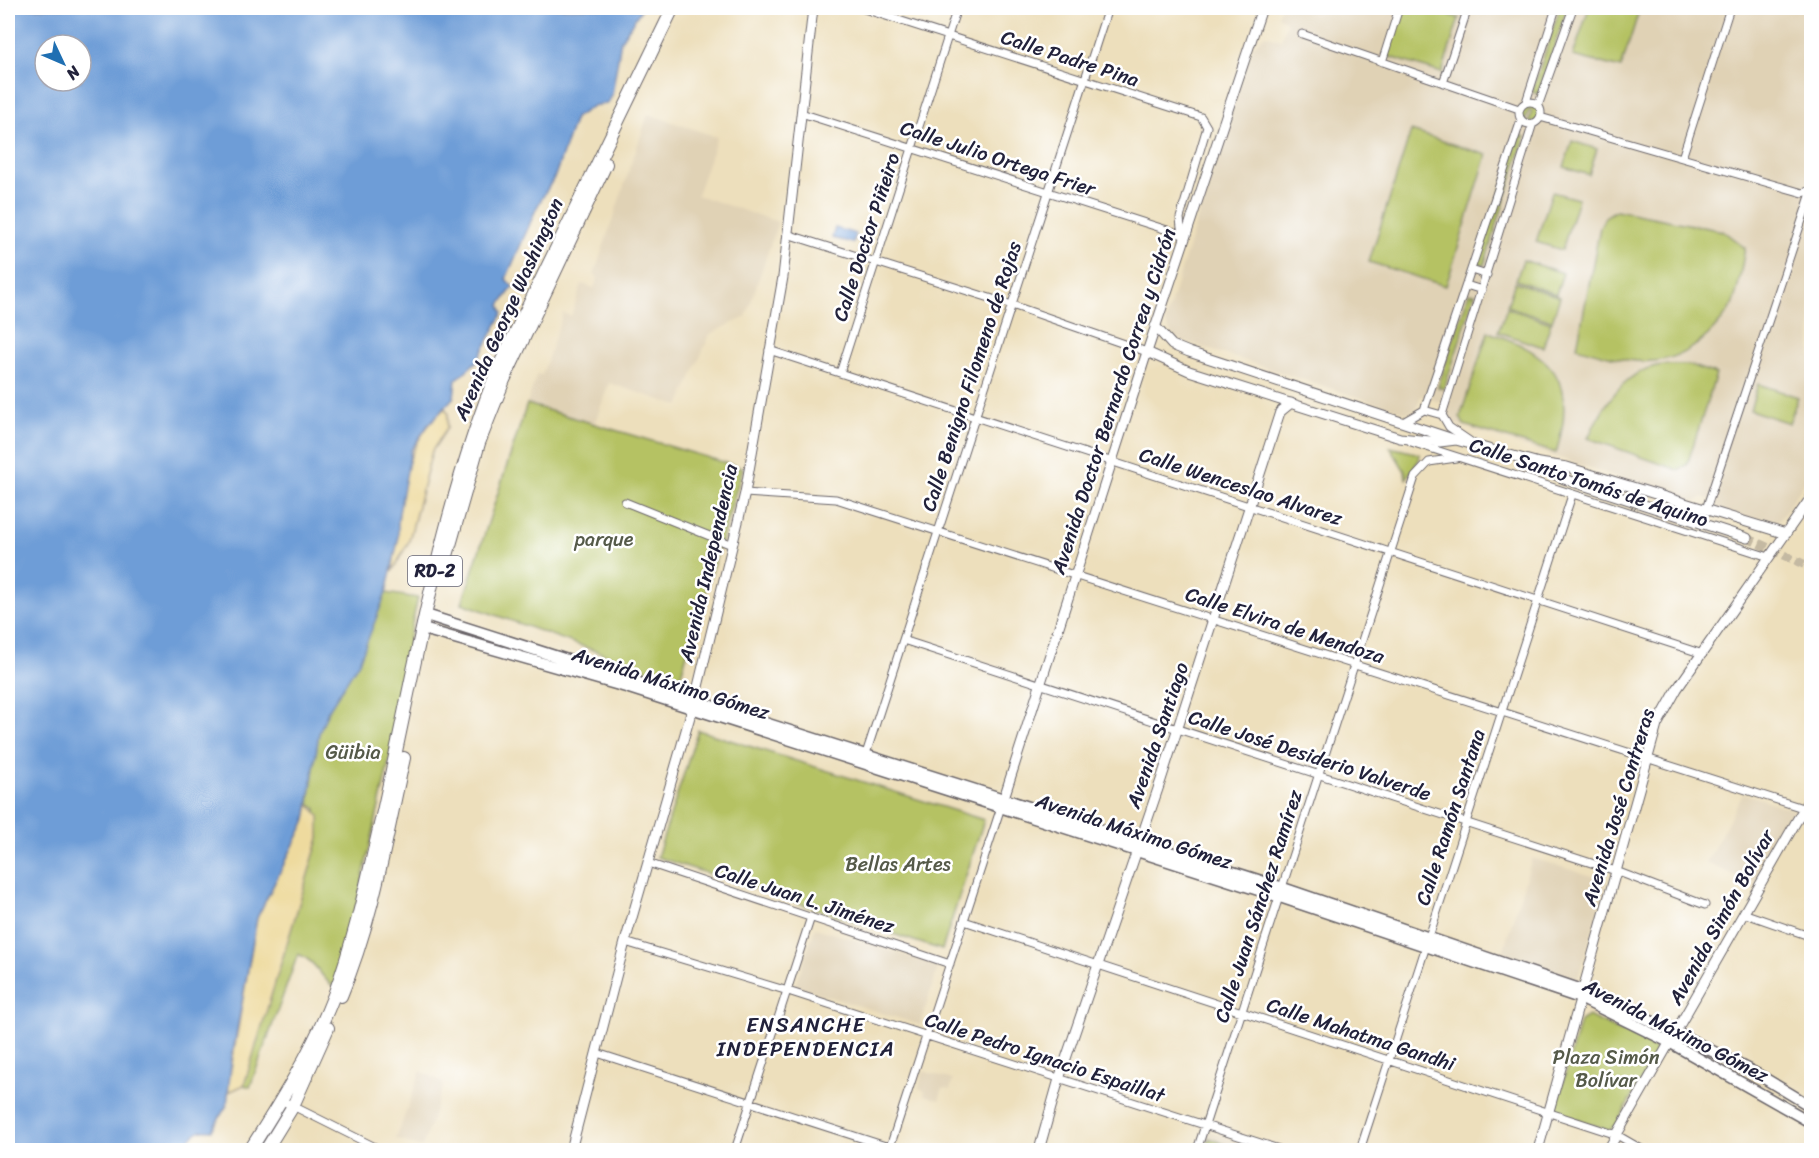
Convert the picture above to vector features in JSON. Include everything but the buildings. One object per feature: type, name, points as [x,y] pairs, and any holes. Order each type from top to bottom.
[{"type":"highway","name":"Avenida George Washington","points":[[266,1150],[293,1106],[352,969],[372,902],[452,497],[478,417],[500,364],[673,8]]},
{"type":"highway","name":"Avenida George Washington","points":[[429,616],[479,442],[504,380],[681,8]]},
{"type":"highway","name":"Avenida George Washington","points":[[250,1150],[281,1100],[314,1039],[350,950],[426,630]]},
{"type":"main road","name":"Avenida Independencia","points":[[571,1150],[625,942],[694,704],[745,493],[783,277],[813,8]]},
{"type":"main road","name":"Avenida Doctor Bernardo Correa y Cidrón","points":[[1003,803],[1155,326],[1262,8]]},
{"type":"main road","name":"Calle Santo Tomás de Aquino","points":[[1155,326],[1172,345],[1190,352],[1456,440],[1539,463],[1567,467],[1786,534]]},
{"type":"main road","name":"Calle Santo Tomás de Aquino","points":[[1147,352],[1189,371],[1400,438],[1440,442],[1456,440]]},
{"type":"main road","name":"Avenida Santiago","points":[[1039,1150],[1059,1079],[1139,847],[1281,412],[1291,403]]},
{"type":"main road","points":[[1539,463],[1551,473],[1564,478],[1747,538]]},
{"type":"main road","name":"Avenida José Contreras","points":[[1538,1150],[1657,725],[1666,708],[1812,496]]},
{"type":"main road","name":"Avenida Máximo Gómez","points":[[429,616],[694,704],[1279,891],[1581,994],[1759,1075],[1812,1107]]},
{"type":"main road","name":"Avenida Máximo Gómez","points":[[426,630],[866,754],[1003,803]]},
{"type":"main road","name":"Avenida Simón Bolívar","points":[[1608,1150],[1674,1038],[1743,913],[1807,809],[1812,794]]},
{"type":"main road","name":"Avenida Máximo Gómez","points":[[1674,1038],[1812,1123]]},
{"type":"street","name":"Calle Padre Pina","points":[[861,8],[1201,117],[1206,121],[1205,137],[1185,193],[1179,218],[1181,228],[1186,234]]},
{"type":"street","name":"Calle Doctor Piñeiro","points":[[840,373],[957,8]]},
{"type":"street","name":"Calle Benigno Filomeno de Rojas","points":[[866,754],[1108,8]]},
{"type":"street","points":[[1382,62],[1399,8]]},
{"type":"street","points":[[1443,83],[1468,8]]},
{"type":"street","points":[[1519,109],[1526,102],[1556,8]]},
{"type":"street","points":[[1540,117],[1538,106],[1573,8]]},
{"type":"street","points":[[1682,158],[1730,8]]},
{"type":"street","points":[[1302,34],[1519,109]]},
{"type":"street","points":[[1526,102],[1538,106]]},
{"type":"street","points":[[1403,422],[1424,410],[1521,120],[1519,109]]},
{"type":"street","name":"Calle Julio Ortega Frier","points":[[801,113],[1186,234]]},
{"type":"street","points":[[1540,117],[1803,193],[1812,190]]},
{"type":"street","points":[[1521,120],[1526,124],[1533,123],[1540,117]]},
{"type":"street","points":[[1442,415],[1533,123]]},
{"type":"street","points":[[1706,508],[1812,190]]},
{"type":"street","points":[[787,234],[1012,304],[1147,352]]},
{"type":"street","points":[[1471,270],[1487,275]]},
{"type":"street","points":[[1466,285],[1482,290]]},
{"type":"street","name":"Calle Wenceslao Alvarez","points":[[769,350],[1703,654]]},
{"type":"street","points":[[1424,410],[1442,415],[1449,427],[1474,444]]},
{"type":"street","name":"Calle Santo Tomás de Aquino","points":[[1400,438],[1769,558]]},
{"type":"street","name":"Calle Juan Sánchez Ramírez","points":[[1197,1150],[1279,891],[1415,477],[1429,462],[1456,458]]},
{"type":"street","name":"Calle Elvira de Mendoza","points":[[745,493],[836,499],[1807,809]]},
{"type":"street","name":"Calle Ramón Santana","points":[[1360,1150],[1572,495]]},
{"type":"street","points":[[625,502],[732,545]]},
{"type":"street","name":"Calle José Desiderio Valverde","points":[[903,640],[1616,871],[1705,905]]},
{"type":"street","points":[[889,1149],[1003,803]]},
{"type":"street","name":"Calle Juan L. Jiménez","points":[[648,863],[950,964]]},
{"type":"street","points":[[1743,913],[1812,937]]},
{"type":"street","points":[[735,1150],[812,917]]},
{"type":"street","name":"Calle Mahatma Gandhi","points":[[964,921],[1390,1059],[1549,1115],[1617,1135],[1643,1150]]},
{"type":"street","name":"Calle Pedro Ignacio Espaillat","points":[[625,942],[1282,1150]]},
{"type":"street","points":[[597,1053],[889,1149],[898,1150]]},
{"type":"street","points":[[281,1100],[381,1150]]},
{"type":"shaded area","points":[[1280,8],[1811,8],[1811,473],[1775,527],[1715,508],[1713,501],[1703,497],[1692,501],[1452,423],[1445,415],[1449,406],[1421,396],[1416,409],[1407,413],[1174,338],[1165,322],[1227,124],[1253,46],[1265,35],[1281,40],[1287,22],[1278,16]]},
{"type":"shaded area","points":[[648,114],[717,137],[697,195],[778,222],[746,317],[710,334],[679,406],[609,383],[594,426],[527,404],[537,374],[542,375],[563,313],[571,316],[582,284],[594,288],[598,277],[594,275]]},
{"type":"shaded area","points":[[1743,793],[1797,811],[1756,884],[1706,863]]},
{"type":"shaded area","points":[[1532,858],[1608,881],[1577,981],[1501,958]]},
{"type":"shaded area","points":[[815,928],[939,965],[920,1025],[795,986]]},
{"type":"shaded area","points":[[421,1071],[444,1083],[422,1148],[396,1139]]},
{"type":"shaded area","points":[[923,1071],[953,1080],[950,1090],[943,1088],[939,1100],[924,1095],[925,1091],[919,1088]]},
{"type":"shaded area","points":[[1206,1130],[1264,1150],[1199,1150]]},
{"type":"green space","points":[[1403,8],[1427,8],[1459,18],[1442,73],[1387,56]]},
{"type":"green space","points":[[1560,8],[1567,8],[1538,94],[1532,92]]},
{"type":"green space","points":[[1589,8],[1640,8],[1621,68],[1573,56]]},
{"type":"green space","points":[[1529,103],[1535,104],[1540,113],[1538,120],[1528,124],[1532,111],[1529,110],[1524,123],[1519,114],[1521,107]]},
{"type":"green space","points":[[1411,131],[1487,155],[1446,286],[1369,262]]},
{"type":"green space","points":[[1519,135],[1525,137],[1484,265],[1478,263]]},
{"type":"green space","points":[[1572,141],[1597,149],[1589,175],[1564,167]]},
{"type":"green space","points":[[1552,192],[1578,199],[1562,250],[1536,242]]},
{"type":"green space","points":[[1616,210],[1723,231],[1745,248],[1737,291],[1728,312],[1709,334],[1678,355],[1662,360],[1629,360],[1577,347],[1600,227],[1605,217]]},
{"type":"green space","points":[[1523,260],[1563,273],[1556,294],[1516,280]]},
{"type":"green space","points":[[1515,282],[1560,297],[1552,321],[1507,306]]},
{"type":"green space","points":[[1469,293],[1475,294],[1444,389],[1438,387]]},
{"type":"green space","points":[[1507,308],[1551,323],[1543,347],[1498,332]]},
{"type":"green space","points":[[1488,332],[1530,350],[1545,361],[1555,374],[1562,389],[1564,408],[1556,453],[1464,425],[1460,417]]},
{"type":"green space","points":[[1689,365],[1716,374],[1687,465],[1678,470],[1588,438],[1606,404],[1633,376],[1656,366]]},
{"type":"green space","points":[[1758,384],[1798,397],[1789,423],[1750,410]]},
{"type":"green space","name":"parque","points":[[527,404],[743,468],[679,681],[462,603]]},
{"type":"green space","points":[[1390,447],[1420,454],[1419,460],[1406,479],[1405,471]]},
{"type":"green space","name":"Güibia","points":[[386,593],[418,598],[408,642],[415,647],[356,908],[335,988],[310,961],[298,954],[250,1087],[244,1085],[319,838],[316,808],[309,804],[319,733],[328,711],[359,662]]},
{"type":"green space","name":"Bellas Artes","points":[[698,730],[984,820],[942,950],[657,857]]},
{"type":"green space","name":"Plaza Simón Bolívar","points":[[1588,1016],[1652,1046],[1657,1053],[1616,1125],[1608,1130],[1559,1113],[1556,1107],[1580,1021]]},
{"type":"green space","points":[[1209,1138],[1237,1149],[1205,1150]]},
{"type":"sand","points":[[445,408],[448,413],[447,428],[432,451],[409,541],[392,572],[400,504],[408,464],[428,426]]},
{"type":"sand","points":[[309,804],[319,816],[319,838],[244,1085],[227,1093],[257,918],[306,820]]},
{"type":"water","points":[[8,8],[642,8],[621,40],[612,95],[608,103],[593,106],[575,118],[555,176],[537,207],[506,279],[513,287],[500,305],[503,313],[477,361],[456,380],[454,397],[428,425],[411,450],[398,518],[398,541],[386,593],[359,662],[328,711],[319,733],[306,820],[257,918],[231,1063],[227,1105],[212,1130],[200,1131],[186,1142],[194,1150],[8,1150]]},
{"type":"water","points":[[835,228],[856,234],[853,243],[832,238]]},
{"type":"tunnel","points":[[1747,538],[1812,568]]},
{"type":"district","name":"ENSANCHE INDEPENDENCIA","points":[[806,1037]]}]
